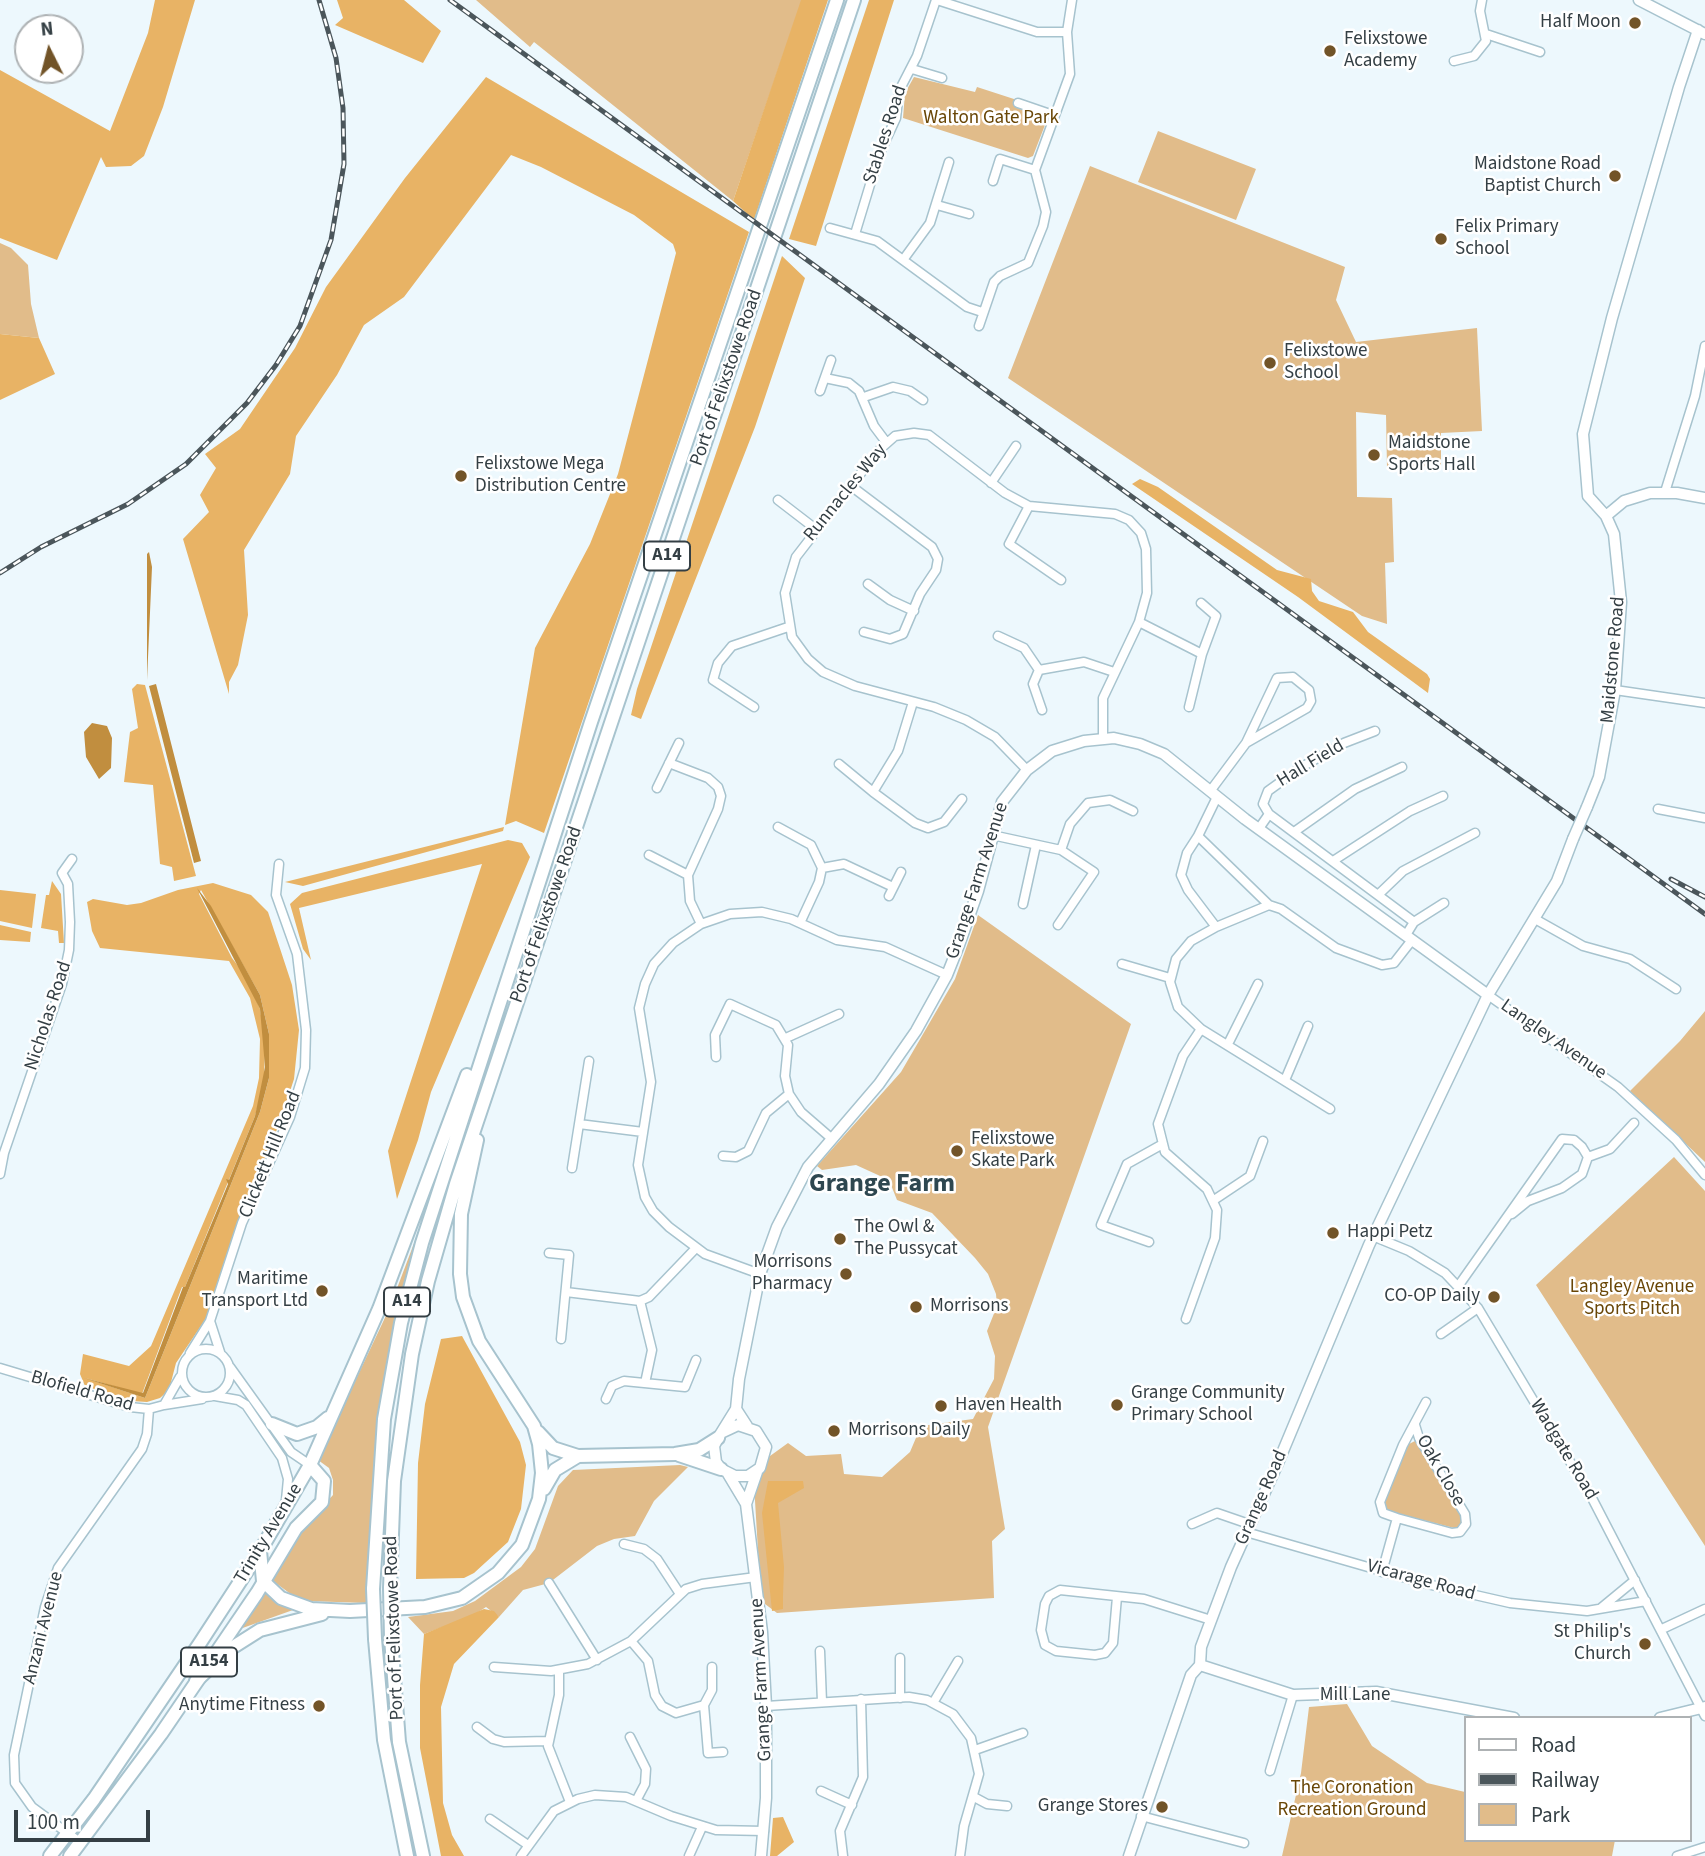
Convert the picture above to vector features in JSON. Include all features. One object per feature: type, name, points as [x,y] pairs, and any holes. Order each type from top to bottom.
[{"type":"main road","name":"Port of Felixstowe Road","points":[[407,1856],[384,1740],[373,1589],[383,1432],[401,1323],[422,1243],[492,1024],[837,0]]},
{"type":"main road","name":"Port of Felixstowe Road","points":[[423,1856],[399,1742],[390,1588],[394,1481],[412,1354],[428,1282],[481,1112],[854,0]]},
{"type":"main road","points":[[310,1465],[379,1309],[467,1076],[492,1024]]},
{"type":"main road","points":[[481,1112],[459,1236],[463,1297],[480,1341],[534,1426],[553,1448],[578,1456],[675,1454],[699,1450],[720,1435]]},
{"type":"main road","points":[[272,1424],[288,1432],[305,1433],[325,1421],[333,1411]]},
{"type":"main road","points":[[534,1426],[542,1458],[540,1499]]},
{"type":"main road","points":[[675,1454],[725,1472]]},
{"type":"main road","points":[[197,1681],[230,1649],[260,1630],[307,1616],[425,1607],[462,1598],[476,1590],[498,1573],[522,1545],[555,1470],[578,1456]]},
{"type":"main road","name":"Trinity Avenue","points":[[50,1856],[102,1788],[260,1551],[310,1465],[324,1481],[322,1502],[296,1528],[197,1681],[70,1856]]},
{"type":"main road","points":[[260,1551],[263,1581],[290,1603],[311,1609],[350,1611]]},
{"type":"street","points":[[937,0],[1037,32],[1067,32]]},
{"type":"street","name":"Stables Road","points":[[855,234],[879,155],[895,118],[899,91],[912,69],[937,0]]},
{"type":"street","points":[[979,326],[994,282],[1000,276],[1023,266],[1033,256],[1046,212],[1035,170],[1070,74],[1067,32],[1072,0]]},
{"type":"street","points":[[1454,61],[1474,56],[1486,41],[1480,11],[1482,0]]},
{"type":"street","points":[[1639,0],[1702,32]]},
{"type":"street","name":"Maidstone Road","points":[[1488,995],[1557,881],[1599,777],[1615,690],[1621,613],[1620,574],[1614,534],[1606,516],[1588,496],[1583,434],[1630,255],[1679,87],[1702,32]]},
{"type":"street","points":[[1486,34],[1540,52]]},
{"type":"street","points":[[912,69],[942,78]]},
{"type":"street","points":[[1018,103],[1053,115]]},
{"type":"street","points":[[993,181],[1000,159],[1035,170]]},
{"type":"street","points":[[903,260],[930,223],[949,162]]},
{"type":"street","points":[[937,205],[970,214]]},
{"type":"street","points":[[830,228],[877,241],[968,307],[982,312]]},
{"type":"street","points":[[1665,492],[1695,396],[1705,346]]},
{"type":"street","points":[[820,391],[831,360]]},
{"type":"street","points":[[825,378],[849,383],[864,397],[874,426],[886,442]]},
{"type":"street","points":[[864,397],[893,387],[910,391],[923,400]]},
{"type":"street","name":"Runnacles Way","points":[[1027,769],[999,741],[978,726],[943,710],[855,686],[823,672],[794,643],[788,627],[785,601],[787,578],[796,557],[886,442],[907,433],[929,435],[991,483],[1029,506],[1115,514],[1135,525],[1144,540],[1147,593],[1139,622],[1114,672],[1101,706],[1103,738]]},
{"type":"street","points":[[991,483],[1016,446]]},
{"type":"street","points":[[851,485],[936,553],[936,570],[924,587],[907,629],[895,639],[864,632]]},
{"type":"street","points":[[1606,516],[1630,498],[1665,492],[1705,498]]},
{"type":"street","points":[[778,500],[817,530]]},
{"type":"street","points":[[1029,506],[1009,544],[1061,580]]},
{"type":"street","points":[[868,584],[890,600],[914,611]]},
{"type":"street","points":[[1189,707],[1202,654],[1216,616],[1201,603]]},
{"type":"street","points":[[1139,622],[1202,654]]},
{"type":"street","points":[[754,707],[713,680],[718,663],[732,646],[788,627]]},
{"type":"street","points":[[998,636],[1024,648],[1039,670]]},
{"type":"street","points":[[1039,670],[1084,662],[1114,672]]},
{"type":"street","points":[[1039,670],[1033,684],[1042,710]]},
{"type":"street","points":[[1216,927],[1188,890],[1181,875],[1187,853],[1198,836],[1214,794],[1246,743],[1277,678],[1288,676],[1306,687],[1311,697],[1307,708],[1246,743]]},
{"type":"street","points":[[1615,690],[1705,703]]},
{"type":"street","points":[[873,792],[898,751],[913,702]]},
{"type":"street","name":"Hall Field","points":[[1259,827],[1268,812],[1265,795],[1273,786],[1329,751],[1375,731]]},
{"type":"street","name":"Grange Farm Avenue","points":[[720,1435],[736,1409],[744,1349],[760,1274],[794,1191],[831,1138],[896,1062],[947,975],[978,891],[1002,802],[1027,769],[1059,748],[1103,738],[1131,741],[1152,748],[1181,765],[1214,794],[1488,995]]},
{"type":"street","points":[[657,788],[679,743]]},
{"type":"street","points":[[669,763],[708,778],[718,787],[721,796],[718,809],[688,875],[690,901],[701,924]]},
{"type":"street","points":[[839,764],[920,826],[928,828],[944,822],[962,799]]},
{"type":"street","points":[[1294,832],[1356,789],[1402,767]]},
{"type":"street","points":[[1333,861],[1410,811],[1443,796]]},
{"type":"street","points":[[1061,850],[1070,824],[1088,803],[1110,800],[1133,811]]},
{"type":"street","points":[[1658,809],[1705,818]]},
{"type":"street","points":[[1268,812],[1414,922]]},
{"type":"street","points":[[778,827],[811,845],[822,868],[819,882],[800,923]]},
{"type":"street","points":[[1378,894],[1403,871],[1475,833]]},
{"type":"street","points":[[992,835],[1061,850],[1073,855],[1094,872],[1059,925]]},
{"type":"street","points":[[1198,836],[1269,905],[1281,909],[1336,948],[1382,965],[1398,960],[1414,922],[1444,903]]},
{"type":"street","points":[[1023,904],[1036,845]]},
{"type":"street","points":[[649,855],[688,875]]},
{"type":"street","name":"Nicholas Road","points":[[0,1174],[4,1153],[54,1013],[65,973],[70,922],[68,884],[62,873],[72,859]]},
{"type":"street","name":"Clickett Hill Road","points":[[189,1355],[210,1321],[242,1223],[290,1116],[305,1068],[306,1030],[297,954],[276,895],[279,864]]},
{"type":"street","points":[[822,868],[844,864],[893,887]]},
{"type":"street","points":[[888,896],[901,872]]},
{"type":"street","points":[[1269,905],[1216,927],[1183,948],[1170,978],[1178,1007],[1201,1029],[1330,1109]]},
{"type":"street","points":[[760,1274],[716,1260],[696,1248],[653,1211],[645,1196],[638,1165],[651,1082],[639,1017],[643,991],[661,955],[682,936],[701,924],[730,914],[750,912],[781,916],[837,940],[886,947],[947,975]]},
{"type":"street","points":[[1535,919],[1583,946],[1630,959],[1676,989]]},
{"type":"street","points":[[1122,964],[1170,978]]},
{"type":"street","points":[[1228,1044],[1258,984]]},
{"type":"street","name":"Langley Avenue","points":[[1488,995],[1618,1087],[1676,1140],[1705,1175]]},
{"type":"street","name":"Grange Road","points":[[1129,1856],[1191,1675],[1199,1665],[1201,1647],[1248,1528],[1374,1237],[1488,995]]},
{"type":"street","points":[[716,1057],[715,1035],[730,1004],[776,1025],[786,1038],[789,1053],[785,1076],[789,1094],[800,1112],[831,1138]]},
{"type":"street","points":[[786,1038],[839,1014]]},
{"type":"street","points":[[1285,1080],[1308,1026]]},
{"type":"street","points":[[1186,1319],[1217,1231],[1214,1200],[1208,1189],[1168,1157],[1161,1145],[1159,1119],[1182,1056],[1201,1029]]},
{"type":"street","points":[[572,1168],[589,1061]]},
{"type":"street","points":[[723,1156],[736,1157],[748,1151],[766,1113],[789,1094]]},
{"type":"street","points":[[1588,1157],[1610,1149],[1634,1123]]},
{"type":"street","points":[[579,1124],[643,1132]]},
{"type":"street","points":[[1460,1285],[1563,1138],[1578,1144],[1588,1157]]},
{"type":"street","points":[[1214,1200],[1250,1176],[1263,1141]]},
{"type":"street","points":[[1149,1242],[1101,1225],[1124,1167],[1133,1158],[1161,1145]]},
{"type":"street","points":[[1512,1214],[1528,1201],[1574,1181],[1585,1170],[1588,1157]]},
{"type":"street","name":"Wadgate Road","points":[[1374,1237],[1422,1258],[1460,1285],[1478,1308],[1593,1500],[1704,1710]]},
{"type":"street","points":[[566,1292],[640,1301],[649,1297],[696,1248]]},
{"type":"street","points":[[550,1253],[569,1255],[561,1339]]},
{"type":"street","points":[[640,1301],[652,1350],[645,1383]]},
{"type":"street","points":[[1441,1334],[1478,1308]]},
{"type":"street","points":[[210,1321],[218,1349],[230,1367],[291,1452],[310,1465]]},
{"type":"street","points":[[164,1405],[189,1355],[207,1349],[225,1358]]},
{"type":"street","points":[[606,1399],[615,1383],[685,1387],[696,1360]]},
{"type":"street","points":[[211,1397],[226,1387],[230,1367]]},
{"type":"street","name":"Blofield Road","points":[[0,1368],[130,1407],[149,1409],[211,1397]]},
{"type":"street","points":[[181,1374],[187,1389],[193,1394],[238,1400],[246,1405],[282,1458],[288,1479],[285,1506]]},
{"type":"street","name":"Oak Close","points":[[1415,1425],[1419,1438],[1465,1514],[1466,1524],[1460,1532],[1452,1533],[1396,1518],[1383,1513],[1380,1502],[1403,1445],[1426,1402]]},
{"type":"street","name":"Anzani Avenue","points":[[80,1843],[32,1807],[15,1783],[15,1755],[46,1607],[58,1568],[142,1449],[148,1434],[149,1409]]},
{"type":"street","points":[[736,1409],[766,1447],[760,1468],[742,1477],[725,1472],[714,1454],[720,1435],[730,1427],[747,1426]]},
{"type":"street","name":"Grange Farm Avenue","points":[[746,1504],[760,1468]]},
{"type":"street","name":"Grange Farm Avenue","points":[[725,1472],[746,1504],[756,1577],[766,1706],[764,1831],[761,1856]]},
{"type":"street","name":"Vicarage Road","points":[[1192,1524],[1217,1513],[1248,1528],[1382,1572],[1510,1603],[1599,1610],[1646,1601]]},
{"type":"street","points":[[1382,1572],[1396,1518]]},
{"type":"street","points":[[624,1544],[639,1546],[651,1554],[680,1594]]},
{"type":"street","points":[[495,1667],[559,1671],[597,1660],[631,1641],[680,1594],[702,1584],[756,1577]]},
{"type":"street","points":[[1599,1610],[1635,1580]]},
{"type":"street","points":[[549,1583],[597,1660]]},
{"type":"street","points":[[1118,1597],[1113,1643],[1105,1653],[1095,1656],[1056,1651],[1045,1645],[1041,1636],[1046,1599],[1052,1593],[1064,1590],[1157,1602],[1211,1620]]},
{"type":"street","points":[[1662,1629],[1705,1609]]},
{"type":"street","points":[[631,1641],[648,1661],[655,1695],[662,1706],[676,1713],[704,1705]]},
{"type":"street","points":[[820,1651],[822,1702]]},
{"type":"street","points":[[900,1658],[900,1698]]},
{"type":"street","points":[[933,1703],[958,1661]]},
{"type":"street","name":"Mill Lane","points":[[1199,1665],[1293,1695],[1376,1692],[1503,1716]]},
{"type":"street","points":[[712,1667],[712,1690],[704,1705],[708,1753],[723,1752]]},
{"type":"street","points":[[559,1671],[559,1695],[548,1741],[552,1761],[570,1802]]},
{"type":"street","points":[[1269,1771],[1293,1695]]},
{"type":"street","points":[[766,1706],[918,1698],[953,1714],[975,1749],[979,1774],[964,1826],[960,1856]]},
{"type":"street","points":[[843,1856],[841,1831],[864,1768],[861,1699]]},
{"type":"street","points":[[1671,1716],[1704,1710]]},
{"type":"street","points":[[477,1727],[493,1739],[504,1742],[548,1741]]},
{"type":"street","points":[[975,1749],[1023,1733]]},
{"type":"street","points":[[630,1737],[645,1762],[647,1777],[636,1801]]},
{"type":"street","points":[[821,1791],[852,1805]]},
{"type":"street","points":[[521,1856],[547,1818],[570,1802],[604,1794],[636,1801],[702,1827],[737,1832],[764,1831]]},
{"type":"street","points":[[974,1797],[987,1804],[1007,1806]]},
{"type":"street","points":[[1141,1816],[1244,1843]]},
{"type":"street","points":[[489,1819],[528,1844]]},
{"type":"street","points":[[689,1856],[702,1827]]},
{"type":"street","points":[[1677,1856],[1705,1847]]},
{"type":"green space","points":[[476,0],[802,0],[733,201],[534,42],[530,47]]},
{"type":"green space","name":"Walton Gate Park","points":[[914,77],[975,92],[977,87],[1017,100],[1015,106],[1044,117],[1045,125],[1033,156],[1028,158],[903,118],[905,93]]},
{"type":"green space","points":[[1158,131],[1256,169],[1236,220],[1138,182]]},
{"type":"green space","points":[[1090,166],[1345,267],[1336,300],[1356,342],[1477,328],[1482,431],[1441,433],[1441,466],[1387,467],[1386,415],[1356,412],[1357,497],[1392,498],[1394,562],[1385,563],[1387,624],[1362,616],[1008,378]]},
{"type":"green space","points":[[0,243],[11,248],[28,265],[31,304],[39,338],[0,334]]},
{"type":"green space","points":[[978,915],[1131,1024],[988,1427],[1005,1529],[992,1541],[994,1598],[777,1613],[761,1601],[754,1484],[770,1456],[788,1443],[806,1456],[841,1454],[844,1474],[882,1477],[910,1452],[921,1426],[973,1419],[994,1379],[995,1356],[987,1331],[997,1306],[996,1294],[988,1274],[975,1258],[932,1213],[897,1200],[889,1180],[856,1165],[822,1170],[817,1166],[901,1072],[955,979]]},
{"type":"green space","points":[[1705,1011],[1705,1162],[1630,1091],[1680,1041]]},
{"type":"green space","name":"Langley Avenue Sports Pitch","points":[[1674,1157],[1705,1191],[1705,1546],[1536,1285]]},
{"type":"green space","points":[[428,1206],[379,1420],[366,1603],[307,1601],[292,1595],[269,1578],[298,1533],[333,1495],[333,1480],[329,1468],[318,1460],[390,1307]]},
{"type":"green space","points":[[1415,1441],[1462,1515],[1463,1523],[1458,1529],[1384,1510],[1383,1502],[1407,1445]]},
{"type":"green space","points":[[680,1465],[688,1467],[654,1501],[635,1536],[614,1539],[597,1546],[549,1583],[523,1590],[499,1617],[486,1607],[474,1615],[424,1634],[408,1617],[453,1611],[475,1601],[521,1567],[535,1549],[558,1486],[573,1470]]},
{"type":"green space","points":[[263,1589],[270,1598],[293,1610],[237,1630]]},
{"type":"green space","name":"The Coronation Recreation Ground","points":[[1347,1704],[1372,1746],[1427,1783],[1464,1792],[1464,1842],[1615,1842],[1612,1856],[1282,1856],[1301,1773],[1309,1707]]},
{"type":"shaded area","points":[[155,0],[195,0],[163,107],[144,156],[131,166],[106,167],[101,157],[57,260],[0,238],[0,70],[14,78],[14,84],[25,84],[110,131],[148,33]]},
{"type":"shaded area","points":[[337,0],[404,0],[441,31],[423,63],[335,25],[343,18]]},
{"type":"shaded area","points":[[801,0],[828,0],[754,220],[733,201]]},
{"type":"shaded area","points":[[869,0],[894,0],[816,246],[789,239]]},
{"type":"shaded area","points":[[486,77],[749,232],[544,833],[516,821],[505,825],[535,648],[590,544],[618,474],[676,253],[673,244],[634,215],[541,167],[511,155],[404,297],[364,325],[337,375],[296,436],[290,474],[244,550],[248,615],[238,665],[229,682],[229,694],[183,539],[209,512],[200,495],[216,468],[205,454],[240,429],[295,348],[326,287],[405,178]]},
{"type":"shaded area","points":[[782,256],[805,278],[755,427],[641,719],[631,715],[637,689]]},
{"type":"shaded area","points":[[0,334],[39,338],[55,374],[0,400]]},
{"type":"shaded area","points":[[1140,479],[1158,487],[1277,570],[1311,579],[1312,591],[1319,601],[1353,612],[1368,632],[1427,674],[1430,679],[1428,693],[1298,597],[1132,484]]},
{"type":"shaded area","points":[[149,552],[152,567],[147,680],[147,554]]},
{"type":"shaded area","points":[[137,684],[145,685],[196,876],[174,881],[172,867],[160,864],[153,785],[124,782],[130,732],[138,728],[132,689]]},
{"type":"shaded area","points":[[156,684],[201,861],[194,863],[149,686]]},
{"type":"shaded area","points":[[92,723],[107,726],[112,738],[111,768],[99,779],[86,757],[84,732]]},
{"type":"shaded area","points":[[504,827],[503,831],[303,886],[285,882]]},
{"type":"shaded area","points":[[508,840],[522,843],[530,857],[431,1092],[418,1140],[397,1199],[388,1151],[482,864],[299,908],[311,960],[303,949],[290,904],[302,893]]},
{"type":"shaded area","points":[[52,881],[61,894],[64,943],[59,943],[58,931],[41,928],[46,895],[49,895]]},
{"type":"shaded area","points":[[213,883],[251,895],[268,912],[292,985],[299,1030],[294,1079],[280,1122],[235,1231],[207,1317],[176,1363],[169,1390],[160,1398],[147,1402],[132,1401],[85,1386],[80,1374],[83,1354],[129,1366],[151,1346],[253,1106],[259,1078],[260,1039],[250,998],[229,961],[100,948],[92,931],[87,902],[93,899],[127,905]],"holes":[[[201,890],[260,995],[269,1034],[269,1078],[260,1112],[145,1398],[85,1378],[142,1394],[182,1287],[185,1287],[255,1116],[264,1083],[265,1043],[260,1009],[245,975],[232,958],[199,894]]]},
{"type":"shaded area","points":[[197,888],[211,906],[260,995],[269,1034],[269,1078],[260,1112],[145,1398],[84,1378],[143,1393],[183,1287],[228,1184],[226,1179],[229,1180],[255,1116],[265,1067],[260,1009]]},
{"type":"shaded area","points":[[0,890],[36,894],[32,928],[0,921]]},
{"type":"shaded area","points":[[0,925],[31,932],[30,942],[0,940]]},
{"type":"shaded area","points":[[462,1336],[520,1442],[526,1465],[521,1509],[508,1542],[474,1573],[464,1578],[416,1579],[418,1463],[425,1404],[441,1339]]},
{"type":"shaded area","points":[[768,1481],[803,1481],[804,1488],[778,1503],[784,1567],[783,1609],[772,1611],[762,1513]]},
{"type":"shaded area","points":[[484,1609],[494,1611],[499,1617],[454,1664],[441,1707],[443,1803],[452,1835],[464,1856],[441,1856],[420,1748],[420,1685],[424,1634]]},
{"type":"shaded area","points":[[783,1817],[794,1842],[777,1856],[770,1856],[773,1818]]},
{"type":"railway","points":[[0,573],[41,547],[128,504],[186,464],[247,403],[276,365],[300,326],[331,240],[344,164],[343,108],[336,58],[319,0]]},
{"type":"railway","points":[[450,0],[1705,914]]},
{"type":"railway","points":[[1671,879],[1705,897]]},
{"type":"place","name":"Half Moon","points":[[1635,23]]},
{"type":"place","name":"Felixstowe Academy","points":[[1330,51]]},
{"type":"place","name":"Maidstone Road Baptist Church","points":[[1615,176]]},
{"type":"place","name":"Felix Primary School","points":[[1441,239]]},
{"type":"place","name":"Felixstowe School","points":[[1270,363]]},
{"type":"place","name":"Maidstone Sports Hall","points":[[1374,455]]},
{"type":"place","name":"Felixstowe Mega Distribution Centre","points":[[461,476]]},
{"type":"place","name":"Felixstowe Skate Park","points":[[957,1151]]},
{"type":"place","name":"Happi Petz","points":[[1333,1233]]},
{"type":"place","name":"The Owl & The Pussycat","points":[[840,1239]]},
{"type":"place","name":"Morrisons Pharmacy","points":[[846,1274]]},
{"type":"place","name":"Maritime Transport Ltd","points":[[322,1291]]},
{"type":"place","name":"CO-OP Daily","points":[[1494,1297]]},
{"type":"place","name":"Morrisons","points":[[916,1307]]},
{"type":"place","name":"Grange Community Primary School","points":[[1117,1405]]},
{"type":"place","name":"Haven Health","points":[[941,1406]]},
{"type":"place","name":"Morrisons Daily","points":[[834,1431]]},
{"type":"place","name":"St Philip's Church","points":[[1645,1644]]},
{"type":"place","name":"Anytime Fitness","points":[[319,1706]]},
{"type":"place","name":"Grange Stores","points":[[1162,1807]]},
{"type":"district","name":"Grange Farm","points":[[882,1185]]}]
